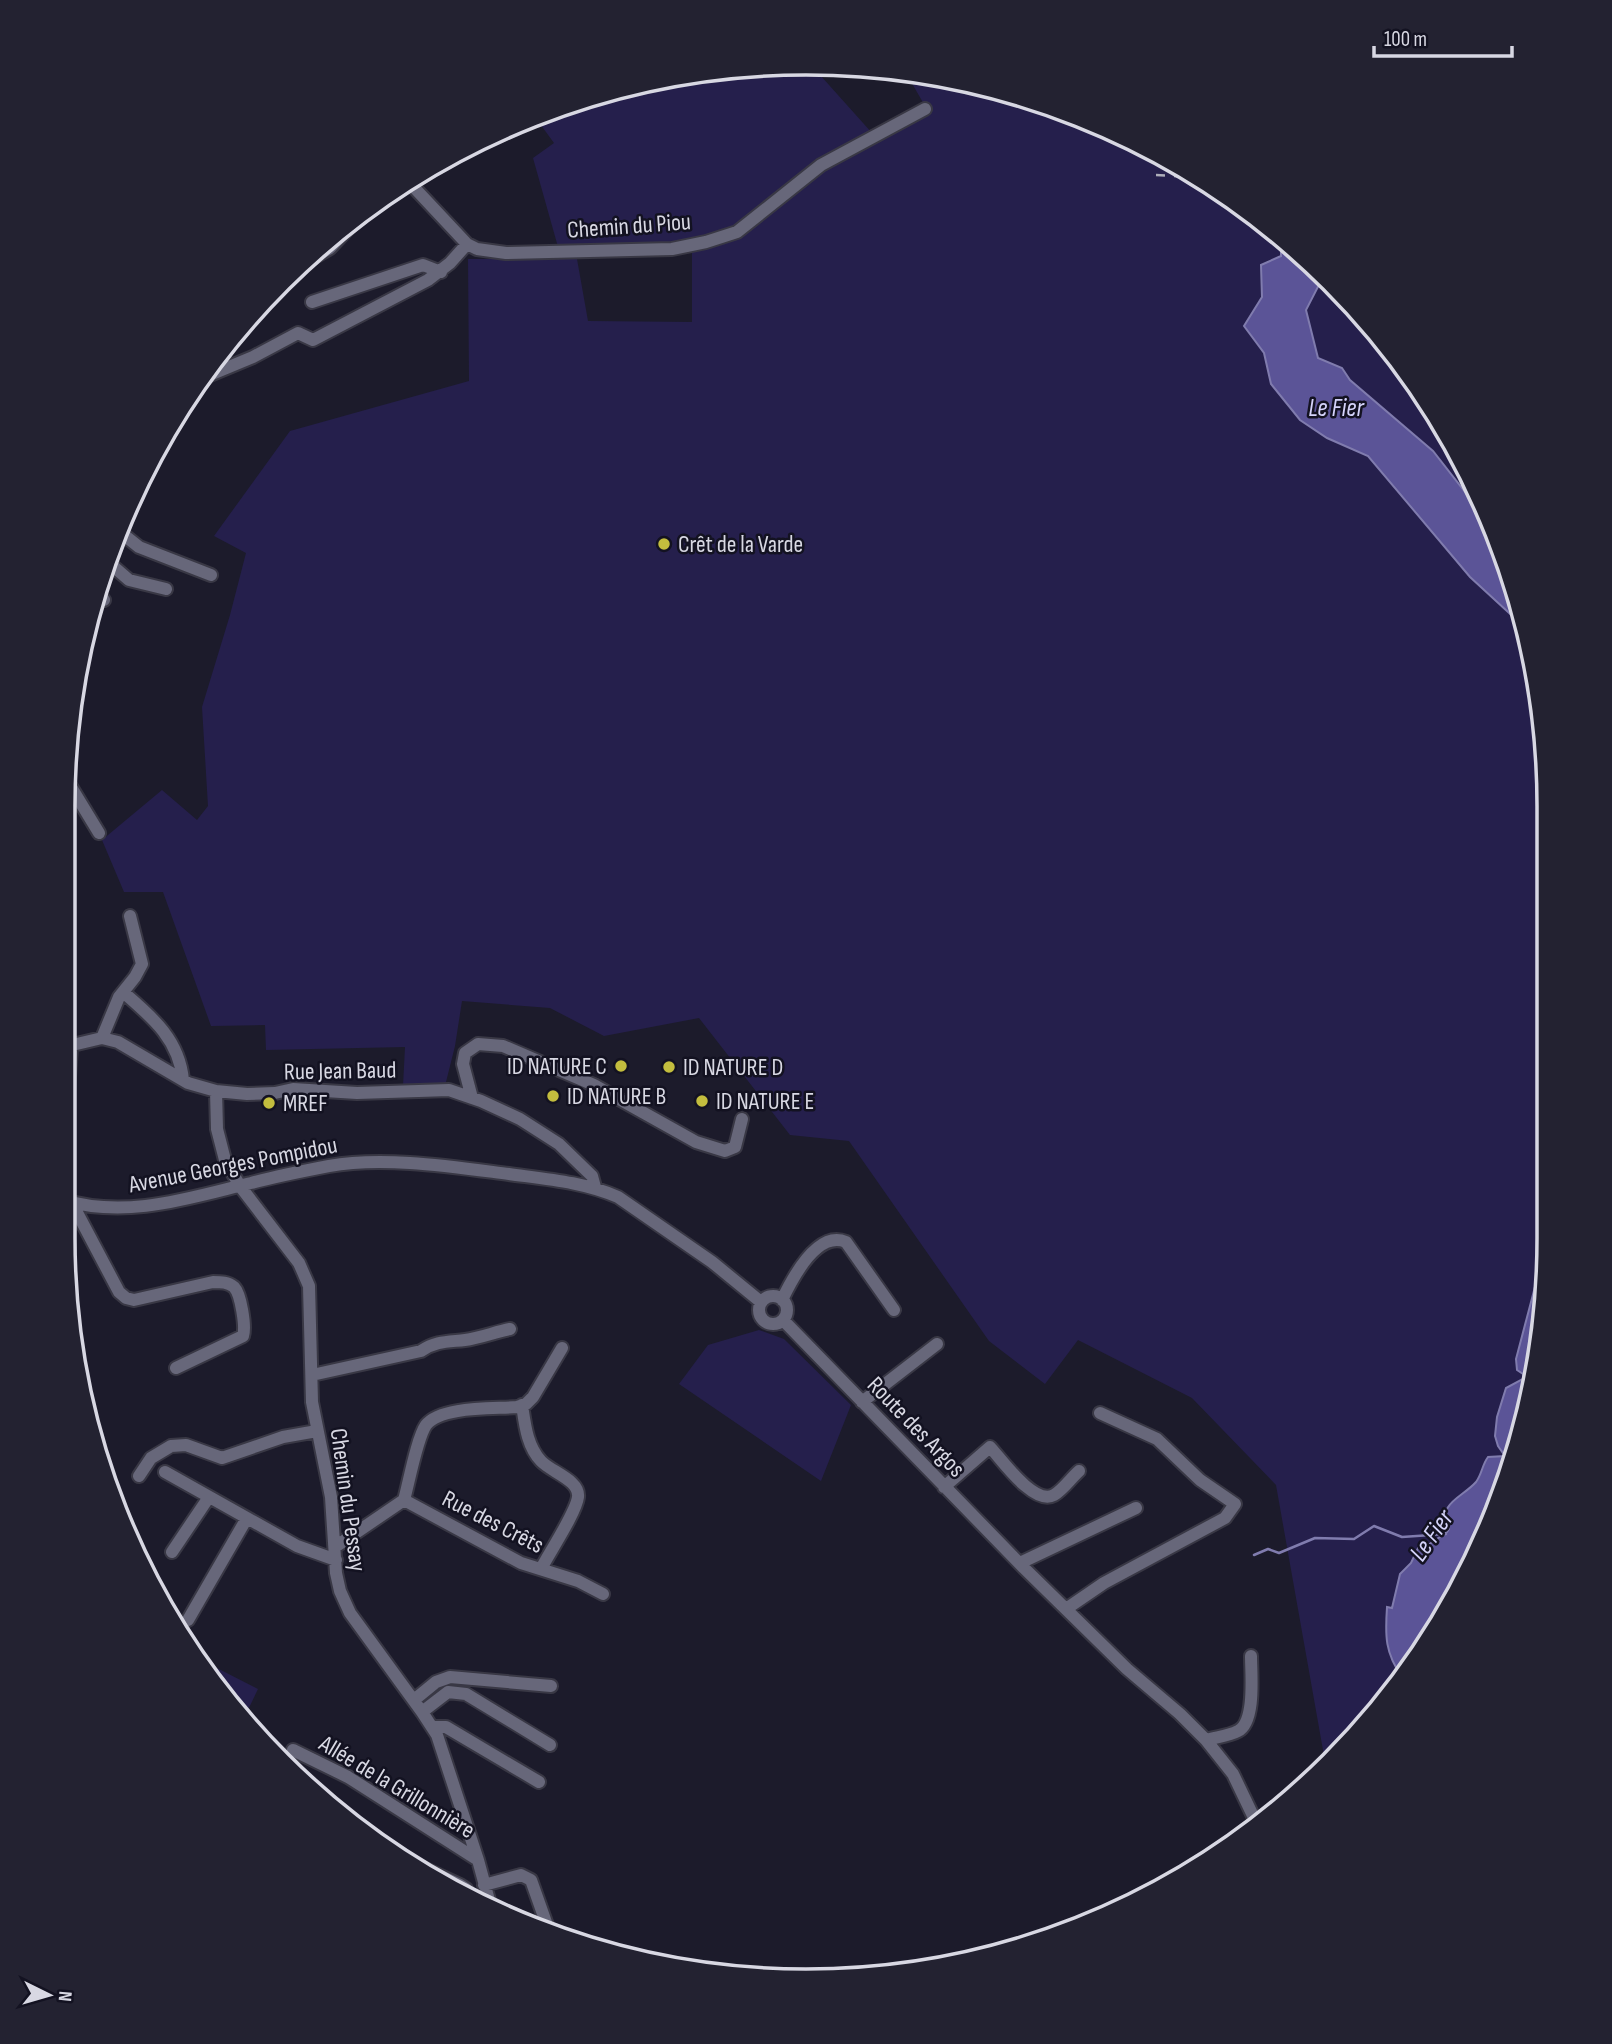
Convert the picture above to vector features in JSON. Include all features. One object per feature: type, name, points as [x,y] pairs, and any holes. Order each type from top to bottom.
[{"type":"street","name":"Chemin du Piou","points":[[467,244],[492,252],[570,252],[672,249],[706,242],[737,232],[821,165],[925,108]]},
{"type":"street","points":[[219,371],[299,333],[313,340],[441,272],[467,244],[415,189]]},
{"type":"street","points":[[312,302],[423,265],[441,272]]},
{"type":"street","points":[[127,537],[139,547],[211,575]]},
{"type":"street","points":[[115,568],[129,580],[166,589]]},
{"type":"street","points":[[75,794],[99,833]]},
{"type":"street","points":[[75,1045],[102,1038],[111,1014],[142,964],[130,916]]},
{"type":"street","points":[[123,992],[157,1022],[172,1041],[179,1058],[183,1080]]},
{"type":"street","name":"Rue Jean Baud","points":[[102,1038],[118,1042],[183,1080],[216,1091],[247,1094],[293,1089],[357,1093],[449,1090],[520,1119],[559,1144],[592,1176],[595,1187]]},
{"type":"street","points":[[449,1090],[463,1064],[465,1053],[471,1048],[478,1044],[503,1046],[594,1085],[695,1142],[714,1149],[725,1151],[735,1147],[742,1119]]},
{"type":"street","points":[[463,1064],[471,1098]]},
{"type":"street","name":"Chemin du Pessay","points":[[216,1091],[217,1129],[225,1160],[240,1186],[305,1274],[311,1303],[312,1402],[331,1497],[340,1591],[350,1613],[437,1735],[478,1860],[485,1894]]},
{"type":"street","name":"Avenue Georges Pompidou","points":[[75,1203],[98,1207],[141,1208],[333,1165],[381,1163],[430,1164],[595,1187],[618,1197],[712,1262],[761,1302]]},
{"type":"street","points":[[75,1215],[125,1298],[134,1300],[213,1282],[232,1285],[238,1292],[245,1330],[243,1336],[176,1368]]},
{"type":"street","points":[[782,1300],[792,1279],[815,1249],[834,1239],[845,1242],[894,1310]]},
{"type":"street","points":[[775,1297],[782,1300],[787,1308],[783,1320],[772,1325],[764,1321],[759,1313],[761,1302],[775,1297]]},
{"type":"street","name":"Route des Argos","points":[[783,1320],[1064,1607],[1127,1669],[1206,1740],[1233,1774],[1253,1816]]},
{"type":"street","points":[[312,1375],[421,1351],[435,1342],[466,1340],[510,1329]]},
{"type":"street","points":[[862,1402],[937,1345]]},
{"type":"street","points":[[165,1472],[297,1546],[336,1553],[404,1500],[422,1433],[434,1418],[451,1412],[522,1405],[533,1397],[562,1348]]},
{"type":"street","points":[[522,1405],[527,1436],[534,1453],[549,1468],[574,1485],[578,1493],[576,1505],[541,1569]]},
{"type":"street","points":[[1064,1607],[1225,1518],[1235,1504],[1200,1480],[1157,1439],[1100,1413]]},
{"type":"street","points":[[139,1476],[151,1458],[171,1446],[186,1445],[222,1458],[283,1437],[317,1431]]},
{"type":"street","points":[[944,1487],[990,1447],[1033,1494],[1044,1497],[1053,1495],[1079,1471]]},
{"type":"street","points":[[172,1552],[209,1497]]},
{"type":"street","name":"Rue des Crêts","points":[[404,1500],[521,1563],[578,1581],[603,1594]]},
{"type":"street","points":[[1020,1563],[1136,1508]]},
{"type":"street","points":[[188,1620],[247,1518]]},
{"type":"street","points":[[1064,1607],[1137,1556]]},
{"type":"street","points":[[1206,1740],[1238,1731],[1244,1726],[1250,1711],[1251,1656]]},
{"type":"street","points":[[414,1700],[436,1682],[450,1677],[551,1686]]},
{"type":"street","points":[[422,1712],[449,1692],[466,1694],[550,1745]]},
{"type":"street","points":[[432,1727],[446,1727],[539,1782]]},
{"type":"street","name":"Allée de la Grillonnière","points":[[293,1750],[348,1777],[478,1860]]},
{"type":"street","points":[[487,1895],[521,1875],[531,1880],[545,1920]]},
{"type":"shaded area","points":[[821,76],[872,133],[925,106],[912,84],[949,89],[1041,114],[1086,131],[1171,173],[1251,226],[1288,257],[1323,289],[1386,361],[1414,400],[1461,483],[1481,526],[1512,617],[1523,663],[1535,758],[1537,1238],[1530,1333],[1523,1381],[1512,1427],[1481,1518],[1461,1561],[1414,1644],[1386,1683],[1324,1754],[1276,1485],[1192,1398],[1078,1340],[1045,1384],[989,1341],[849,1141],[790,1135],[699,1018],[604,1036],[550,1008],[462,1001],[445,1086],[403,1086],[405,1047],[266,1050],[265,1025],[211,1026],[163,892],[124,892],[102,840],[162,790],[197,820],[208,806],[202,707],[246,553],[214,536],[290,431],[469,381],[468,259],[577,259],[588,321],[692,322],[692,249],[558,247],[533,158],[554,143],[541,125],[571,114],[663,89],[758,77]]},
{"type":"shaded area","points":[[759,1330],[784,1339],[851,1405],[821,1481],[679,1384],[708,1345]]},
{"type":"shaded area","points":[[214,1667],[258,1689],[248,1709]]},
{"type":"water","name":"Le Fier","points":[[1281,251],[1319,285],[1306,310],[1318,358],[1342,368],[1350,380],[1433,451],[1465,492],[1498,571],[1511,615],[1470,577],[1368,456],[1327,438],[1300,420],[1271,384],[1264,353],[1244,326],[1262,297],[1261,265],[1281,256]]},
{"type":"water","points":[[1535,1287],[1523,1381],[1504,1454],[1495,1436],[1497,1417],[1506,1388],[1523,1379],[1523,1374],[1517,1370],[1516,1359]]},
{"type":"water","points":[[1503,1456],[1481,1518],[1439,1603],[1397,1668],[1387,1644],[1386,1627],[1387,1607],[1392,1608],[1400,1574],[1411,1563],[1421,1545],[1428,1545],[1447,1532],[1448,1507],[1476,1482],[1488,1457]]},
{"type":"waterway","points":[[1254,1555],[1268,1549],[1279,1553],[1315,1538],[1354,1539],[1374,1526],[1402,1537],[1446,1534]]},
{"type":"railway","points":[[1156,175],[1176,176]]},
{"type":"place","name":"Crêt de la Varde","points":[[664,544]]},
{"type":"place","name":"ID NATURE C","points":[[621,1066]]},
{"type":"place","name":"ID NATURE D","points":[[669,1067]]},
{"type":"place","name":"ID NATURE B","points":[[553,1096]]},
{"type":"place","name":"ID NATURE E","points":[[702,1101]]},
{"type":"place","name":"MREF","points":[[269,1103]]}]
